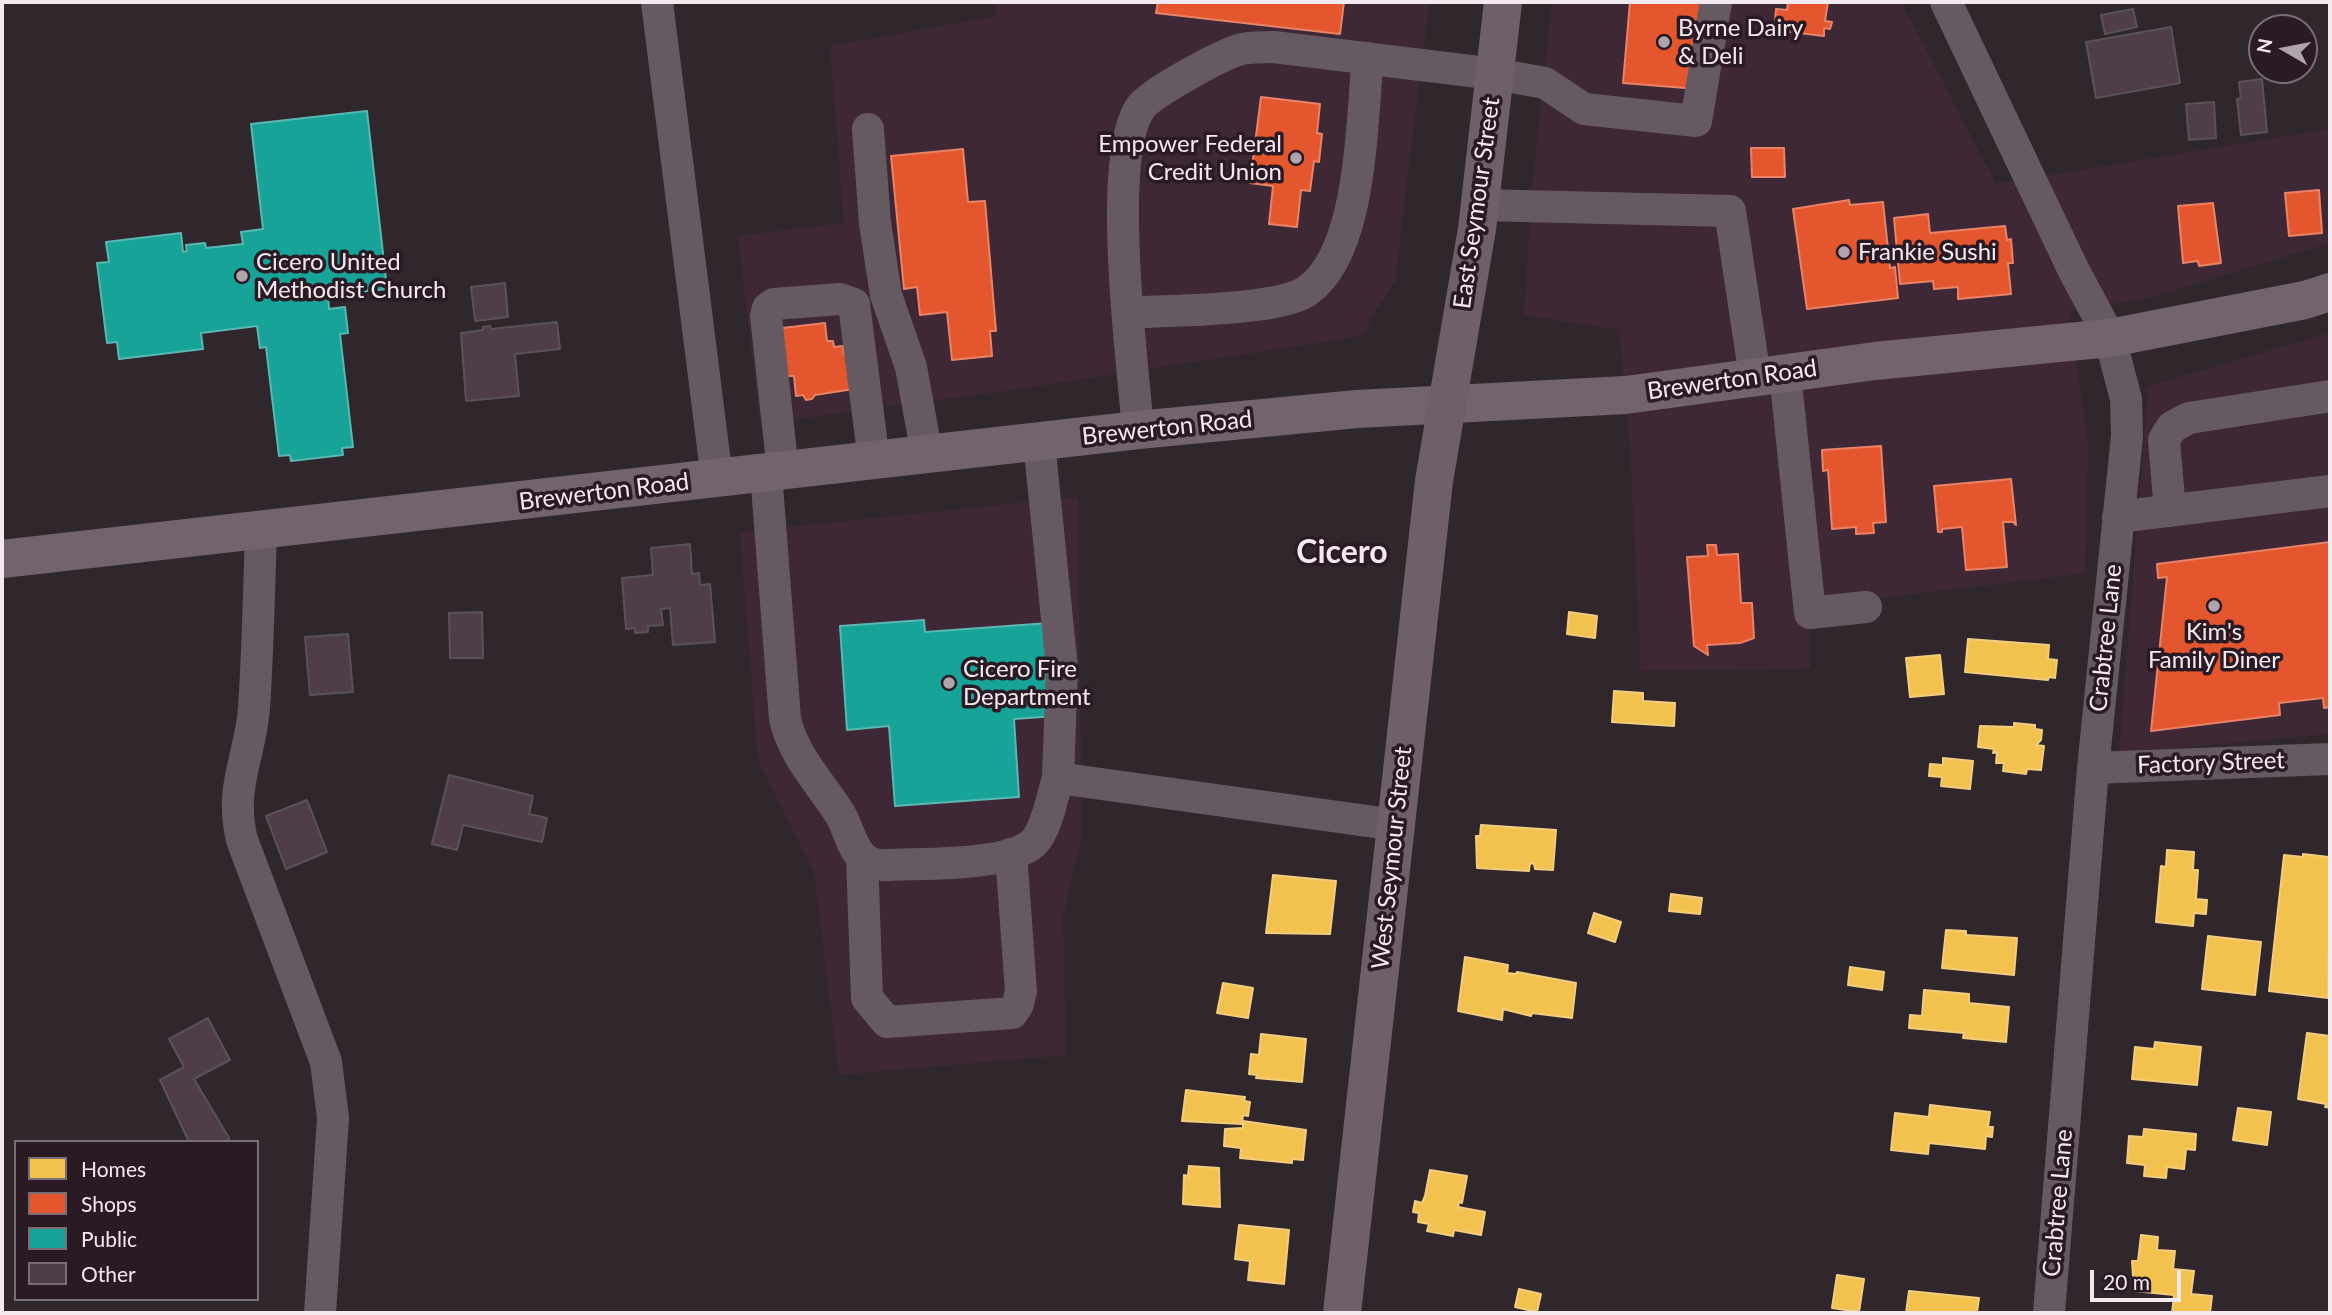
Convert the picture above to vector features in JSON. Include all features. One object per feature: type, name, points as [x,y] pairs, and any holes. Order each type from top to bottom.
[{"type":"highway","name":"East Seymour Street","points":[[1447,404],[1480,205],[1503,2]]},
{"type":"highway","name":"West Seymour Street","points":[[1342,1313],[1434,481],[1447,404]]},
{"type":"main road","name":"Brewerton Road","points":[[2,559],[1138,430],[1357,409],[1626,395],[1875,361],[2110,338],[2305,300],[2330,292]]},
{"type":"street","points":[[657,2],[717,479]]},
{"type":"street","points":[[1138,430],[1123,233],[1125,157],[1130,127],[1141,106],[1163,89],[1240,49],[1274,47],[1495,74],[1545,83],[1584,109],[1696,121],[1716,2]]},
{"type":"street","name":"Crabtree Lane","points":[[1946,2],[2074,271],[2110,338],[2126,399],[2127,436],[2093,768],[2049,1313]]},
{"type":"street","points":[[1128,313],[1276,302],[1307,291],[1331,266],[1346,231],[1368,58]]},
{"type":"street","points":[[868,129],[875,223],[886,295],[911,367],[927,454]]},
{"type":"street","points":[[1480,205],[1730,211],[1770,375],[1810,612],[1866,607]]},
{"type":"street","points":[[874,461],[854,304],[840,299],[774,304],[768,308],[766,316],[788,731],[801,761],[841,817],[862,857],[867,998],[887,1021],[1012,1013],[1018,1004],[1021,991],[1011,854]]},
{"type":"street","points":[[2170,511],[2164,440],[2172,427],[2189,418],[2330,396]]},
{"type":"street","points":[[862,857],[874,864],[889,865],[1011,854],[1023,850],[1036,839],[1058,778],[1062,668],[1039,442]]},
{"type":"street","points":[[2118,517],[2330,491]]},
{"type":"street","points":[[261,531],[253,711],[236,795],[235,814],[242,840],[326,1062],[331,1088],[333,1118],[320,1313]]},
{"type":"street","name":"Factory Street","points":[[2093,768],[2330,759]]},
{"type":"street","points":[[1058,778],[1396,825]]},
{"type":"shaded area","points":[[997,2],[1429,2],[1395,281],[1361,336],[1019,389],[760,424],[738,236],[844,223],[830,46],[996,16]]},
{"type":"shaded area","points":[[1552,2],[1901,2],[1996,184],[2330,129],[2330,243],[2148,298],[2069,311],[2088,442],[2085,573],[1810,607],[1810,669],[1641,670],[1630,449],[1619,330],[1524,315],[1532,187]]},
{"type":"shaded area","points":[[2330,333],[2330,734],[2119,753],[2148,386]]},
{"type":"shaded area","points":[[1078,497],[1082,836],[1063,916],[1066,1055],[839,1075],[814,871],[758,761],[740,532]]},
{"type":"building: Homes","points":[[1569,612],[1597,616],[1595,638],[1567,634]]},
{"type":"building: Homes","points":[[1968,639],[2049,645],[2048,659],[2057,660],[2055,678],[2049,677],[2048,680],[1965,672]]},
{"type":"building: Homes","points":[[1940,655],[1944,694],[1910,697],[1906,658]]},
{"type":"building: Homes","points":[[1614,691],[1643,693],[1643,701],[1675,703],[1674,726],[1612,722]]},
{"type":"building: Homes","points":[[2014,723],[2035,725],[2035,729],[2042,730],[2041,740],[2036,745],[2044,746],[2041,770],[2027,769],[2026,774],[2003,771],[2004,763],[1996,763],[1997,752],[1993,753],[1994,749],[1978,747],[1980,726],[2014,727]]},
{"type":"building: Homes","points":[[1943,758],[1973,761],[1970,789],[1941,786],[1942,777],[1929,776],[1930,764],[1943,765]]},
{"type":"building: Homes","points":[[1481,825],[1556,830],[1553,870],[1535,869],[1534,864],[1530,863],[1529,871],[1477,868],[1476,836],[1480,836]]},
{"type":"building: Homes","points":[[2167,850],[2194,852],[2193,870],[2198,870],[2196,899],[2207,900],[2206,914],[2194,913],[2193,926],[2156,922],[2161,866],[2166,867]]},
{"type":"building: Homes","points":[[2303,854],[2329,857],[2330,860],[2328,998],[2269,991],[2284,855],[2303,857]]},
{"type":"building: Homes","points":[[1273,875],[1336,881],[1330,934],[1266,933]]},
{"type":"building: Homes","points":[[1671,894],[1702,898],[1700,914],[1669,911]]},
{"type":"building: Homes","points":[[1594,913],[1621,922],[1615,942],[1588,933]]},
{"type":"building: Homes","points":[[1946,930],[1966,931],[1966,935],[2017,938],[2014,975],[1942,968]]},
{"type":"building: Homes","points":[[2208,936],[2261,942],[2255,995],[2202,989]]},
{"type":"building: Homes","points":[[1465,957],[1508,965],[1507,973],[1517,972],[1576,983],[1572,1018],[1532,1013],[1531,1016],[1503,1009],[1502,1020],[1458,1011]]},
{"type":"building: Homes","points":[[1850,967],[1884,972],[1882,990],[1848,985]]},
{"type":"building: Homes","points":[[1223,983],[1253,988],[1248,1018],[1217,1013]]},
{"type":"building: Homes","points":[[1924,990],[1969,994],[1969,1003],[2009,1007],[2006,1042],[1963,1038],[1964,1033],[1909,1028],[1910,1015],[1922,1016]]},
{"type":"building: Homes","points":[[2307,1033],[2330,1036],[2330,1108],[2325,1107],[2326,1104],[2298,1099]]},
{"type":"building: Homes","points":[[1261,1034],[1306,1039],[1302,1082],[1256,1078],[1257,1075],[1249,1074],[1251,1054],[1259,1055]]},
{"type":"building: Homes","points":[[2155,1042],[2201,1047],[2197,1085],[2132,1079],[2135,1047],[2154,1049]]},
{"type":"building: Homes","points":[[1186,1090],[1245,1097],[1244,1101],[1250,1102],[1248,1116],[1243,1115],[1242,1124],[1182,1121]]},
{"type":"building: Homes","points":[[1930,1105],[1990,1112],[1988,1127],[1993,1127],[1992,1137],[1986,1136],[1985,1149],[1929,1143],[1928,1154],[1891,1150],[1895,1113],[1929,1117]]},
{"type":"building: Homes","points":[[2238,1108],[2271,1112],[2267,1145],[2233,1140]]},
{"type":"building: Homes","points":[[1243,1121],[1306,1130],[1303,1160],[1292,1159],[1292,1163],[1240,1158],[1241,1148],[1224,1146],[1225,1129],[1243,1128]]},
{"type":"building: Homes","points":[[2144,1129],[2196,1134],[2195,1150],[2186,1149],[2184,1169],[2167,1167],[2166,1178],[2144,1176],[2145,1165],[2127,1163],[2129,1136],[2143,1137]]},
{"type":"building: Homes","points":[[1189,1166],[1219,1168],[1220,1207],[1183,1204],[1184,1175],[1188,1176]]},
{"type":"building: Homes","points":[[1430,1170],[1467,1176],[1462,1203],[1459,1202],[1458,1207],[1485,1212],[1481,1235],[1454,1230],[1453,1236],[1427,1231],[1429,1224],[1418,1222],[1419,1213],[1413,1212],[1415,1201],[1422,1203]]},
{"type":"building: Homes","points":[[1239,1225],[1289,1230],[1284,1284],[1248,1280],[1250,1261],[1235,1259]]},
{"type":"building: Homes","points":[[2141,1235],[2158,1237],[2157,1250],[2175,1251],[2173,1269],[2194,1271],[2191,1294],[2212,1296],[2210,1313],[2172,1313],[2174,1295],[2134,1291],[2132,1261],[2138,1261]]},
{"type":"building: Homes","points":[[1837,1275],[1864,1279],[1859,1312],[1832,1308]]},
{"type":"building: Homes","points":[[1519,1289],[1541,1294],[1537,1312],[1515,1307]]},
{"type":"building: Homes","points":[[1909,1291],[1979,1298],[1977,1312],[1981,1313],[1906,1313]]},
{"type":"building: Shops","points":[[1158,2],[1344,2],[1340,34],[1156,13]]},
{"type":"building: Shops","name":"Byrne Dairy & Deli","points":[[1630,2],[1705,2],[1698,89],[1623,83]]},
{"type":"building: Shops","points":[[1788,2],[1828,2],[1825,21],[1832,22],[1830,29],[1824,28],[1824,36],[1774,30],[1776,9],[1787,10]]},
{"type":"building: Shops","points":[[1261,97],[1320,104],[1317,133],[1322,134],[1319,162],[1314,161],[1310,191],[1301,190],[1297,227],[1269,224],[1273,186],[1250,183]]},
{"type":"building: Shops","points":[[1751,148],[1784,148],[1785,177],[1752,177]]},
{"type":"building: Shops","points":[[963,149],[968,202],[985,201],[996,331],[990,331],[992,356],[952,360],[947,312],[920,315],[917,287],[904,289],[891,156]]},
{"type":"building: Shops","points":[[2319,190],[2322,233],[2289,236],[2285,193]]},
{"type":"building: Shops","points":[[1849,200],[1850,205],[1883,202],[1890,268],[1895,267],[1898,298],[1807,309],[1793,209]]},
{"type":"building: Shops","points":[[2213,203],[2221,263],[2199,266],[2198,261],[2183,263],[2178,206]]},
{"type":"building: Shops","points":[[1928,214],[1930,233],[2005,226],[2007,240],[2011,239],[2013,263],[2008,263],[2011,294],[1958,299],[1958,287],[1934,289],[1933,281],[1900,284],[1894,218]]},
{"type":"building: Shops","points":[[825,323],[827,341],[833,341],[834,347],[843,346],[844,354],[856,353],[860,388],[815,395],[806,400],[803,395],[796,396],[794,376],[787,376],[782,328]]},
{"type":"building: Shops","points":[[1881,446],[1886,522],[1873,523],[1874,533],[1856,534],[1856,527],[1832,529],[1828,470],[1823,471],[1822,450]]},
{"type":"building: Shops","points":[[2011,479],[2016,525],[2013,522],[2003,522],[2007,567],[1966,570],[1962,527],[1942,529],[1942,532],[1938,532],[1934,486]]},
{"type":"building: Shops","points":[[2330,542],[2330,707],[2324,708],[2323,698],[2279,703],[2280,715],[2151,731],[2167,577],[2158,578],[2157,564]]},
{"type":"building: Shops","points":[[1707,545],[1716,545],[1717,555],[1738,554],[1741,603],[1752,603],[1754,638],[1740,643],[1707,645],[1708,655],[1694,646],[1687,557],[1708,556]]},
{"type":"building: Public","name":"Cicero United Methodist Church","points":[[367,111],[387,289],[328,295],[329,309],[345,307],[348,333],[340,334],[353,447],[342,448],[343,455],[291,461],[290,455],[279,456],[266,347],[260,348],[257,326],[201,333],[203,349],[119,359],[117,342],[107,343],[97,263],[109,262],[106,242],[181,233],[183,252],[187,251],[186,245],[205,243],[206,248],[243,244],[241,232],[263,229],[251,124]]},
{"type":"building: Public","points":[[924,620],[925,632],[1049,623],[1056,716],[1014,719],[1019,797],[895,806],[889,726],[847,730],[840,626]]},
{"type":"building: Other","points":[[2133,9],[2137,27],[2105,34],[2101,15]]},
{"type":"building: Other","points":[[2171,27],[2180,83],[2096,98],[2086,42]]},
{"type":"building: Other","points":[[2239,82],[2262,84],[2267,132],[2241,135],[2237,99],[2241,98]]},
{"type":"building: Other","points":[[2214,102],[2216,138],[2189,140],[2186,104]]},
{"type":"building: Other","points":[[505,283],[508,317],[475,321],[471,287]]},
{"type":"building: Other","points":[[557,322],[560,349],[515,354],[519,396],[466,401],[461,333],[483,330],[483,327],[490,326],[491,329]]},
{"type":"building: Other","points":[[690,544],[692,574],[699,573],[700,585],[710,584],[715,642],[673,645],[670,608],[661,609],[663,625],[648,626],[648,632],[635,633],[635,628],[626,629],[622,578],[653,575],[651,548]]},
{"type":"building: Other","points":[[482,612],[483,658],[450,658],[449,613]]},
{"type":"building: Other","points":[[348,634],[353,692],[310,695],[305,637]]},
{"type":"building: Other","points":[[449,775],[533,796],[529,814],[547,818],[542,842],[463,825],[457,850],[432,844]]},
{"type":"building: Other","points":[[307,800],[327,852],[286,869],[266,816]]},
{"type":"building: Other","points":[[208,1018],[230,1060],[194,1079],[228,1140],[188,1140],[160,1080],[184,1067],[169,1039]]},
{"type":"place","name":"Byrne Dairy & Deli","points":[[1664,42]]},
{"type":"place","name":"Empower Federal Credit Union","points":[[1296,158]]},
{"type":"place","name":"Frankie Sushi","points":[[1844,252]]},
{"type":"place","name":"Cicero United Methodist Church","points":[[242,276]]},
{"type":"place","name":"Kim's Family Diner","points":[[2214,606]]},
{"type":"place","name":"Cicero Fire Department","points":[[949,683]]},
{"type":"district","name":"Cicero","points":[[1342,553]]}]
